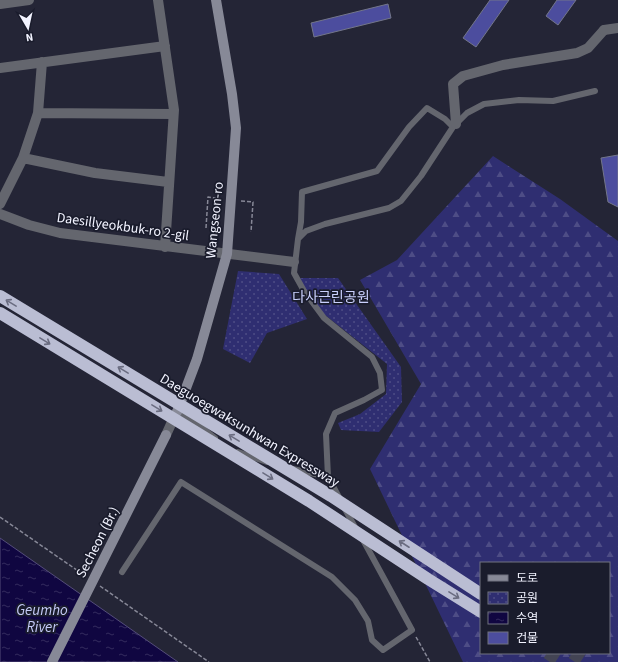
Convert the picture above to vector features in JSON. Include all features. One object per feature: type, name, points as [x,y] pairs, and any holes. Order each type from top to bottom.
[{"type":"highway","name":"Daeguoegwaksunhwan Expressway","points":[[0,296],[331,496],[480,593]]},
{"type":"highway","name":"Daeguoegwaksunhwan Expressway","points":[[0,313],[309,501],[480,611]]},
{"type":"main road","name":"Wangseon-ro","points":[[177,412],[197,359],[227,254],[236,128],[232,94],[216,0]]},
{"type":"main road","name":"Secheon (Br.)","points":[[52,662],[166,435]]},
{"type":"street","points":[[0,4],[29,0]]},
{"type":"street","points":[[158,0],[174,110],[168,182],[165,247]]},
{"type":"street","points":[[455,126],[453,84],[463,76],[503,64],[577,53],[588,48],[604,30],[618,28]]},
{"type":"street","points":[[0,68],[165,46]]},
{"type":"street","points":[[0,204],[23,158],[38,113],[42,62]]},
{"type":"street","points":[[38,113],[173,114]]},
{"type":"street","points":[[23,158],[95,173],[168,182]]},
{"type":"street","name":"Daesillyeokbuk-ro 2-gil","points":[[0,214],[29,225],[60,233],[294,262]]},
{"type":"street","name":"Wangseon-ro","points":[[166,435],[177,412]]},
{"type":"lane","points":[[298,239],[306,231],[325,224],[389,208],[401,201],[455,126],[467,113],[484,104],[519,100],[553,101],[596,91]]},
{"type":"lane","points":[[122,572],[181,482],[332,577],[355,600],[368,621],[372,640],[383,650],[412,630],[328,477],[326,434],[335,413],[382,390],[380,373],[372,357],[324,318],[316,308],[304,291],[294,272],[294,262],[301,222],[302,192],[377,171],[409,127],[427,108],[455,126]]},
{"type":"lane","points":[[177,412],[200,426],[229,449],[269,463],[328,477]]},
{"type":"path","points":[[206,228],[208,197]]},
{"type":"path","points":[[251,232],[253,202]]},
{"type":"path","points":[[0,517],[85,576]]},
{"type":"path","points":[[98,585],[209,662]]},
{"type":"path","points":[[412,630],[430,662]]},
{"type":"green space","points":[[493,156],[560,199],[618,241],[618,662],[463,662],[370,469],[421,384],[360,280],[397,260]]},
{"type":"green space","points":[[238,271],[279,274],[307,319],[267,333],[250,363],[223,349]]},
{"type":"green space","name":"다사근린공원","points":[[298,278],[338,278],[401,367],[402,402],[379,432],[341,430],[338,423],[360,414],[386,394],[387,364],[320,311]]},
{"type":"water","name":"Geumho River","points":[[0,538],[178,662],[0,662]]},
{"type":"building","points":[[490,0],[509,0],[476,47],[463,38]]},
{"type":"building","points":[[557,0],[576,0],[558,25],[546,16]]},
{"type":"building","points":[[388,4],[391,18],[314,37],[311,23]]},
{"type":"building","points":[[618,155],[618,207],[608,202],[601,158]]},
{"type":"tunnel","points":[[549,654],[561,662]]},
{"type":"tunnel","points":[[574,654],[586,662]]}]
